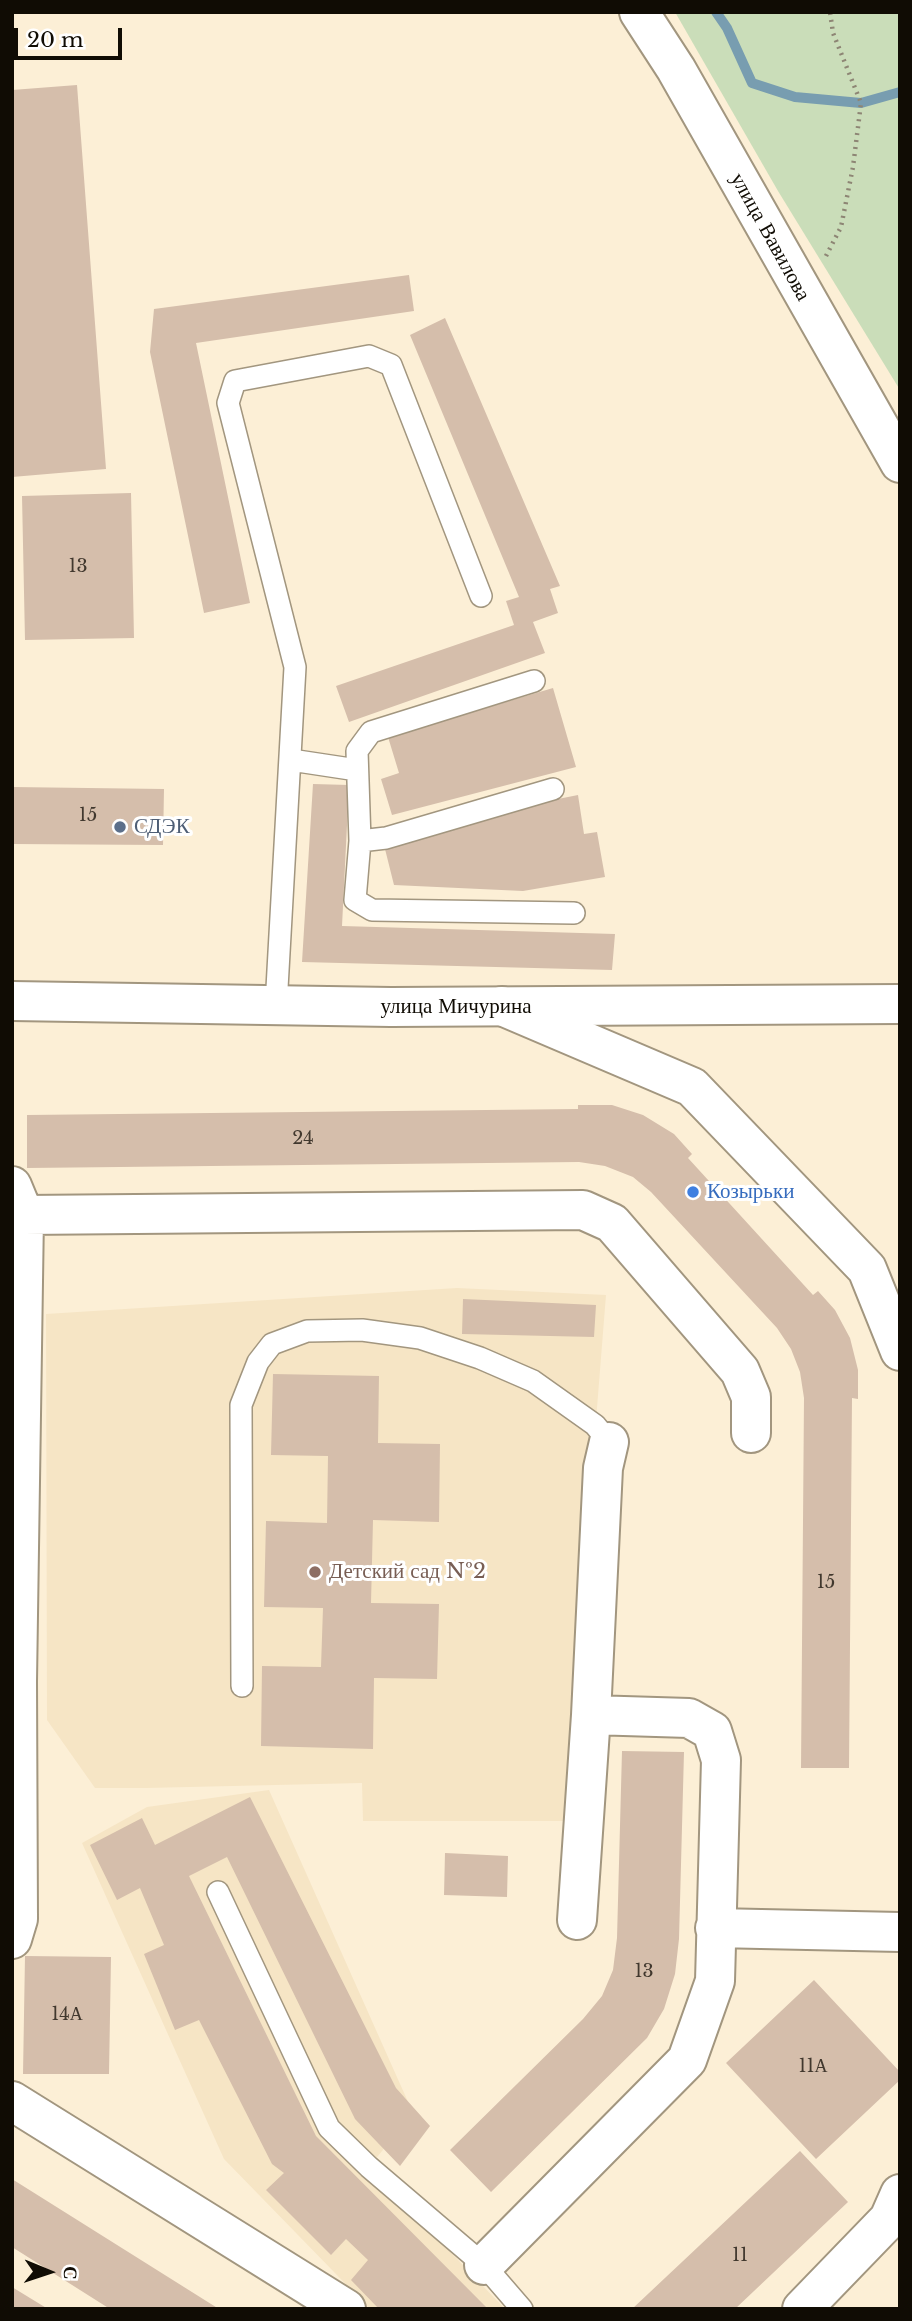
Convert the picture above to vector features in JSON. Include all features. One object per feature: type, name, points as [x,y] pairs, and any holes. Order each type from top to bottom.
[{"type":"street","name":"улица Вавилова","points":[[639,12],[676,69],[900,463]]},
{"type":"street","name":"улица Мичурина","points":[[12,1001],[276,1006],[900,1004]]},
{"type":"street","points":[[502,1006],[692,1087],[867,1269],[900,1351]]},
{"type":"street","points":[[12,1939],[18,1919],[15,1681],[18,1200],[583,1210],[612,1223],[740,1371],[751,1397],[751,1433]]},
{"type":"street","points":[[577,1920],[592,1715],[603,1468],[609,1442]]},
{"type":"street","points":[[484,2265],[687,2060],[715,1981],[721,1760],[712,1731],[689,1718],[592,1715]]},
{"type":"street","points":[[715,1928],[900,1932],[900,1914]]},
{"type":"street","points":[[12,2101],[346,2309]]},
{"type":"street","points":[[802,2309],[896,2211]]},
{"type":"lane","points":[[276,1006],[295,667],[228,403],[235,381],[369,356],[391,365],[481,596]]},
{"type":"lane","points":[[534,681],[371,732],[357,751],[360,841],[355,900],[372,910],[574,913]]},
{"type":"lane","points":[[291,760],[357,770]]},
{"type":"lane","points":[[360,841],[386,838],[553,789]]},
{"type":"lane","points":[[242,1686],[241,1405],[258,1362],[272,1344],[307,1331],[362,1330],[421,1338],[480,1358],[533,1381],[595,1425],[609,1442]]},
{"type":"lane","points":[[218,1892],[329,2128],[369,2167],[484,2265],[522,2309]]},
{"type":"path","points":[[804,297],[841,227],[853,167],[861,103],[833,33],[830,12]]},
{"type":"shaded area","name":"Детский сад №2","points":[[457,1288],[606,1295],[564,1821],[363,1821],[362,1783],[95,1788],[47,1720],[46,1314]]},
{"type":"shaded area","points":[[269,1790],[413,2113],[369,2167],[505,2309],[370,2309],[224,2159],[82,1843],[147,1807]]},
{"type":"green space","points":[[675,12],[900,12],[900,390],[778,191]]},
{"type":"building","points":[[77,85],[106,469],[12,477],[12,90]]},
{"type":"building","points":[[409,275],[414,311],[196,343],[250,603],[204,613],[150,352],[154,309]]},
{"type":"building","points":[[445,318],[560,586],[550,589],[558,613],[533,622],[545,653],[349,722],[336,686],[514,625],[506,601],[519,597],[410,335]]},
{"type":"building","points":[[131,493],[134,638],[25,640],[22,496]]},
{"type":"building","points":[[553,688],[576,767],[392,815],[381,779],[399,773],[388,737]]},
{"type":"building","points":[[313,784],[349,785],[342,926],[615,934],[612,970],[302,962]]},
{"type":"building","points":[[12,787],[164,789],[163,845],[12,844]]},
{"type":"building","points":[[578,795],[584,834],[597,832],[605,877],[523,891],[394,885],[385,849],[508,809]]},
{"type":"building","points":[[578,1105],[612,1105],[643,1115],[674,1134],[692,1154],[688,1158],[813,1295],[818,1291],[835,1310],[850,1338],[858,1370],[858,1399],[852,1398],[849,1768],[801,1768],[804,1398],[800,1372],[791,1349],[777,1328],[651,1192],[633,1177],[605,1166],[579,1162],[27,1168],[27,1115],[578,1109]]},
{"type":"building","points":[[463,1299],[596,1305],[594,1337],[462,1334]]},
{"type":"building","points":[[273,1374],[379,1376],[378,1443],[440,1444],[439,1522],[373,1520],[371,1603],[439,1604],[437,1679],[374,1678],[373,1749],[261,1746],[262,1666],[321,1667],[323,1608],[264,1607],[266,1521],[327,1523],[328,1456],[271,1455]]},
{"type":"building","points":[[622,1751],[684,1752],[679,1939],[675,1974],[664,2009],[647,2038],[491,2192],[450,2150],[583,2019],[602,1996],[613,1970],[617,1938]]},
{"type":"building","points":[[250,1797],[396,2088],[430,2126],[400,2166],[355,2119],[227,1857],[189,1876],[316,2136],[488,2309],[379,2309],[351,2280],[368,2260],[346,2239],[331,2255],[266,2190],[284,2173],[272,2164],[199,2020],[175,2030],[144,1954],[164,1945],[140,1888],[117,1900],[90,1845],[142,1818],[155,1845]]},
{"type":"building","points":[[445,1853],[508,1856],[507,1897],[444,1895]]},
{"type":"building","points":[[25,1956],[111,1957],[109,2074],[23,2074]]},
{"type":"building","points":[[814,1980],[900,2072],[900,2080],[816,2159],[726,2063]]},
{"type":"building","points":[[800,2151],[848,2202],[735,2309],[632,2309]]},
{"type":"building","points":[[12,2179],[219,2309],[110,2309],[12,2247]]},
{"type":"building","points":[[12,2287],[48,2309],[12,2309]]},
{"type":"waterway","points":[[716,12],[727,28],[752,83],[795,97],[861,103],[900,92]]},
{"type":"place","name":"СДЭК","points":[[120,827]]},
{"type":"place","name":"Козырьки","points":[[693,1192]]},
{"type":"place","name":"Детский сад №2","points":[[315,1572]]}]
